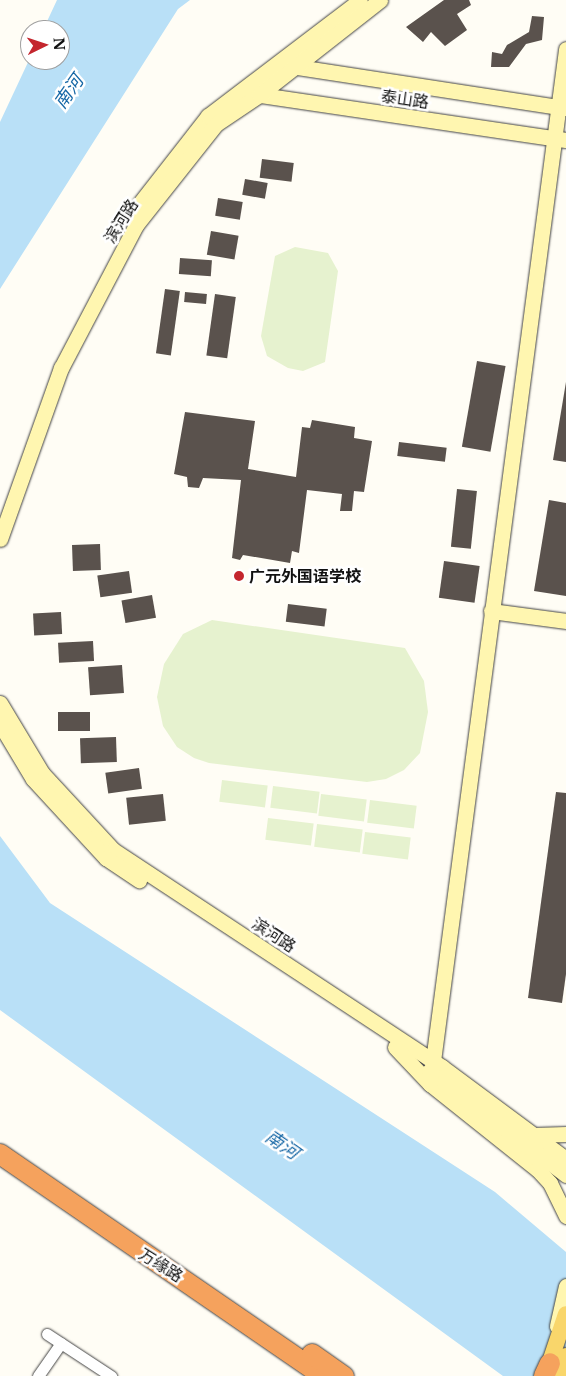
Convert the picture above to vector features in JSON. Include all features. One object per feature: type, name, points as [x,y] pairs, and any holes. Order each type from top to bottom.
[{"type":"highway","name":"万缘路","points":[[0,1154],[134,1248],[182,1278],[323,1376]]},
{"type":"highway","name":"万缘路","points":[[0,1165],[310,1376]]},
{"type":"highway","points":[[182,1278],[240,1303],[344,1376]]},
{"type":"main road","points":[[556,1367],[566,1314]]},
{"type":"street","name":"滨河路","points":[[0,503],[51,363],[127,220],[208,116],[238,91],[360,0]]},
{"type":"street","name":"滨河路","points":[[0,539],[61,368],[136,225],[216,124],[259,95],[380,0]]},
{"type":"street","points":[[566,50],[561,140],[495,612],[435,1072],[459,1109],[537,1169],[550,1183],[566,1216]]},
{"type":"street","name":"泰山路","points":[[275,65],[562,108]]},
{"type":"street","name":"泰山路","points":[[238,91],[561,140]]},
{"type":"street","points":[[561,140],[566,124]]},
{"type":"street","points":[[495,612],[566,621]]},
{"type":"street","name":"滨河路","points":[[0,703],[42,773],[113,850],[435,1072],[566,1175]]},
{"type":"street","name":"滨河路","points":[[0,724],[33,779],[106,858],[395,1047],[535,1135],[566,1159]]},
{"type":"street","points":[[535,1135],[566,1134]]},
{"type":"street","points":[[556,1367],[566,1286]]},
{"type":"street","points":[[47,1334],[111,1376]]},
{"type":"street","points":[[38,1376],[61,1343]]},
{"type":"green space","points":[[295,247],[328,253],[338,271],[325,362],[303,371],[288,368],[267,356],[261,336],[275,256]]},
{"type":"green space","points":[[212,620],[405,648],[424,681],[428,712],[420,753],[404,770],[386,779],[367,782],[209,763],[194,758],[177,747],[163,726],[157,697],[164,664],[183,634]]},
{"type":"green space","points":[[222,780],[268,786],[265,807],[219,802]]},
{"type":"green space","points":[[273,786],[320,792],[317,814],[270,808]]},
{"type":"green space","points":[[321,794],[367,800],[364,821],[318,816]]},
{"type":"green space","points":[[370,800],[417,806],[414,829],[367,823]]},
{"type":"green space","points":[[268,818],[314,824],[311,845],[265,840]]},
{"type":"green space","points":[[317,824],[363,830],[360,852],[314,847]]},
{"type":"green space","points":[[365,832],[411,838],[408,859],[362,854]]},
{"type":"water","name":"南河","points":[[57,0],[190,0],[178,9],[0,289],[0,122],[24,70],[70,70],[70,20],[48,20]]},
{"type":"water","name":"南河","points":[[0,836],[50,903],[495,1192],[566,1252],[566,1376],[503,1376],[0,1010]]},
{"type":"building","points":[[444,0],[469,0],[471,5],[457,14],[467,30],[445,46],[431,32],[423,42],[406,27]]},
{"type":"building","points":[[532,16],[544,17],[542,40],[526,44],[509,67],[491,67],[492,52],[502,54],[507,45],[529,32]]},
{"type":"building","points":[[262,159],[294,163],[291,182],[260,178]]},
{"type":"building","points":[[245,179],[268,183],[265,199],[242,195]]},
{"type":"building","points":[[218,198],[243,202],[240,220],[215,216]]},
{"type":"building","points":[[211,231],[239,236],[234,259],[207,255]]},
{"type":"building","points":[[180,258],[212,260],[211,276],[179,274]]},
{"type":"building","points":[[165,289],[180,291],[171,355],[156,353]]},
{"type":"building","points":[[185,292],[207,294],[206,304],[184,302]]},
{"type":"building","points":[[215,294],[236,297],[227,358],[206,355]]},
{"type":"building","points":[[477,361],[506,366],[490,452],[462,447]]},
{"type":"building","points":[[566,382],[566,462],[553,460]]},
{"type":"building","points":[[185,412],[255,421],[248,469],[296,477],[302,427],[310,428],[312,420],[355,427],[354,438],[372,441],[364,492],[354,491],[352,511],[340,511],[342,494],[307,490],[299,553],[292,551],[290,563],[243,555],[240,560],[232,558],[241,480],[203,478],[199,488],[188,487],[187,477],[174,474]]},
{"type":"building","points":[[399,442],[447,448],[445,462],[397,456]]},
{"type":"building","points":[[457,489],[477,491],[471,549],[451,547]]},
{"type":"building","points":[[549,500],[566,503],[566,596],[534,591]]},
{"type":"building","points":[[100,544],[101,570],[73,571],[72,545]]},
{"type":"building","points":[[444,561],[480,566],[475,603],[439,598]]},
{"type":"building","points":[[129,571],[132,593],[100,597],[97,575]]},
{"type":"building","points":[[152,595],[156,618],[125,623],[121,600]]},
{"type":"building","points":[[288,604],[327,609],[325,627],[286,622]]},
{"type":"building","points":[[61,612],[62,634],[34,635],[33,613]]},
{"type":"building","points":[[93,641],[94,661],[59,663],[58,643]]},
{"type":"building","points":[[122,665],[124,693],[90,695],[88,667]]},
{"type":"building","points":[[58,712],[90,712],[90,731],[58,731]]},
{"type":"building","points":[[116,737],[117,762],[81,763],[80,738]]},
{"type":"building","points":[[139,768],[142,789],[108,794],[105,773]]},
{"type":"building","points":[[556,792],[566,793],[566,974],[562,1003],[528,998]]},
{"type":"building","points":[[163,794],[166,821],[129,825],[126,798]]},
{"type":"place","name":"广元外国语学校","points":[[239,576]]}]
